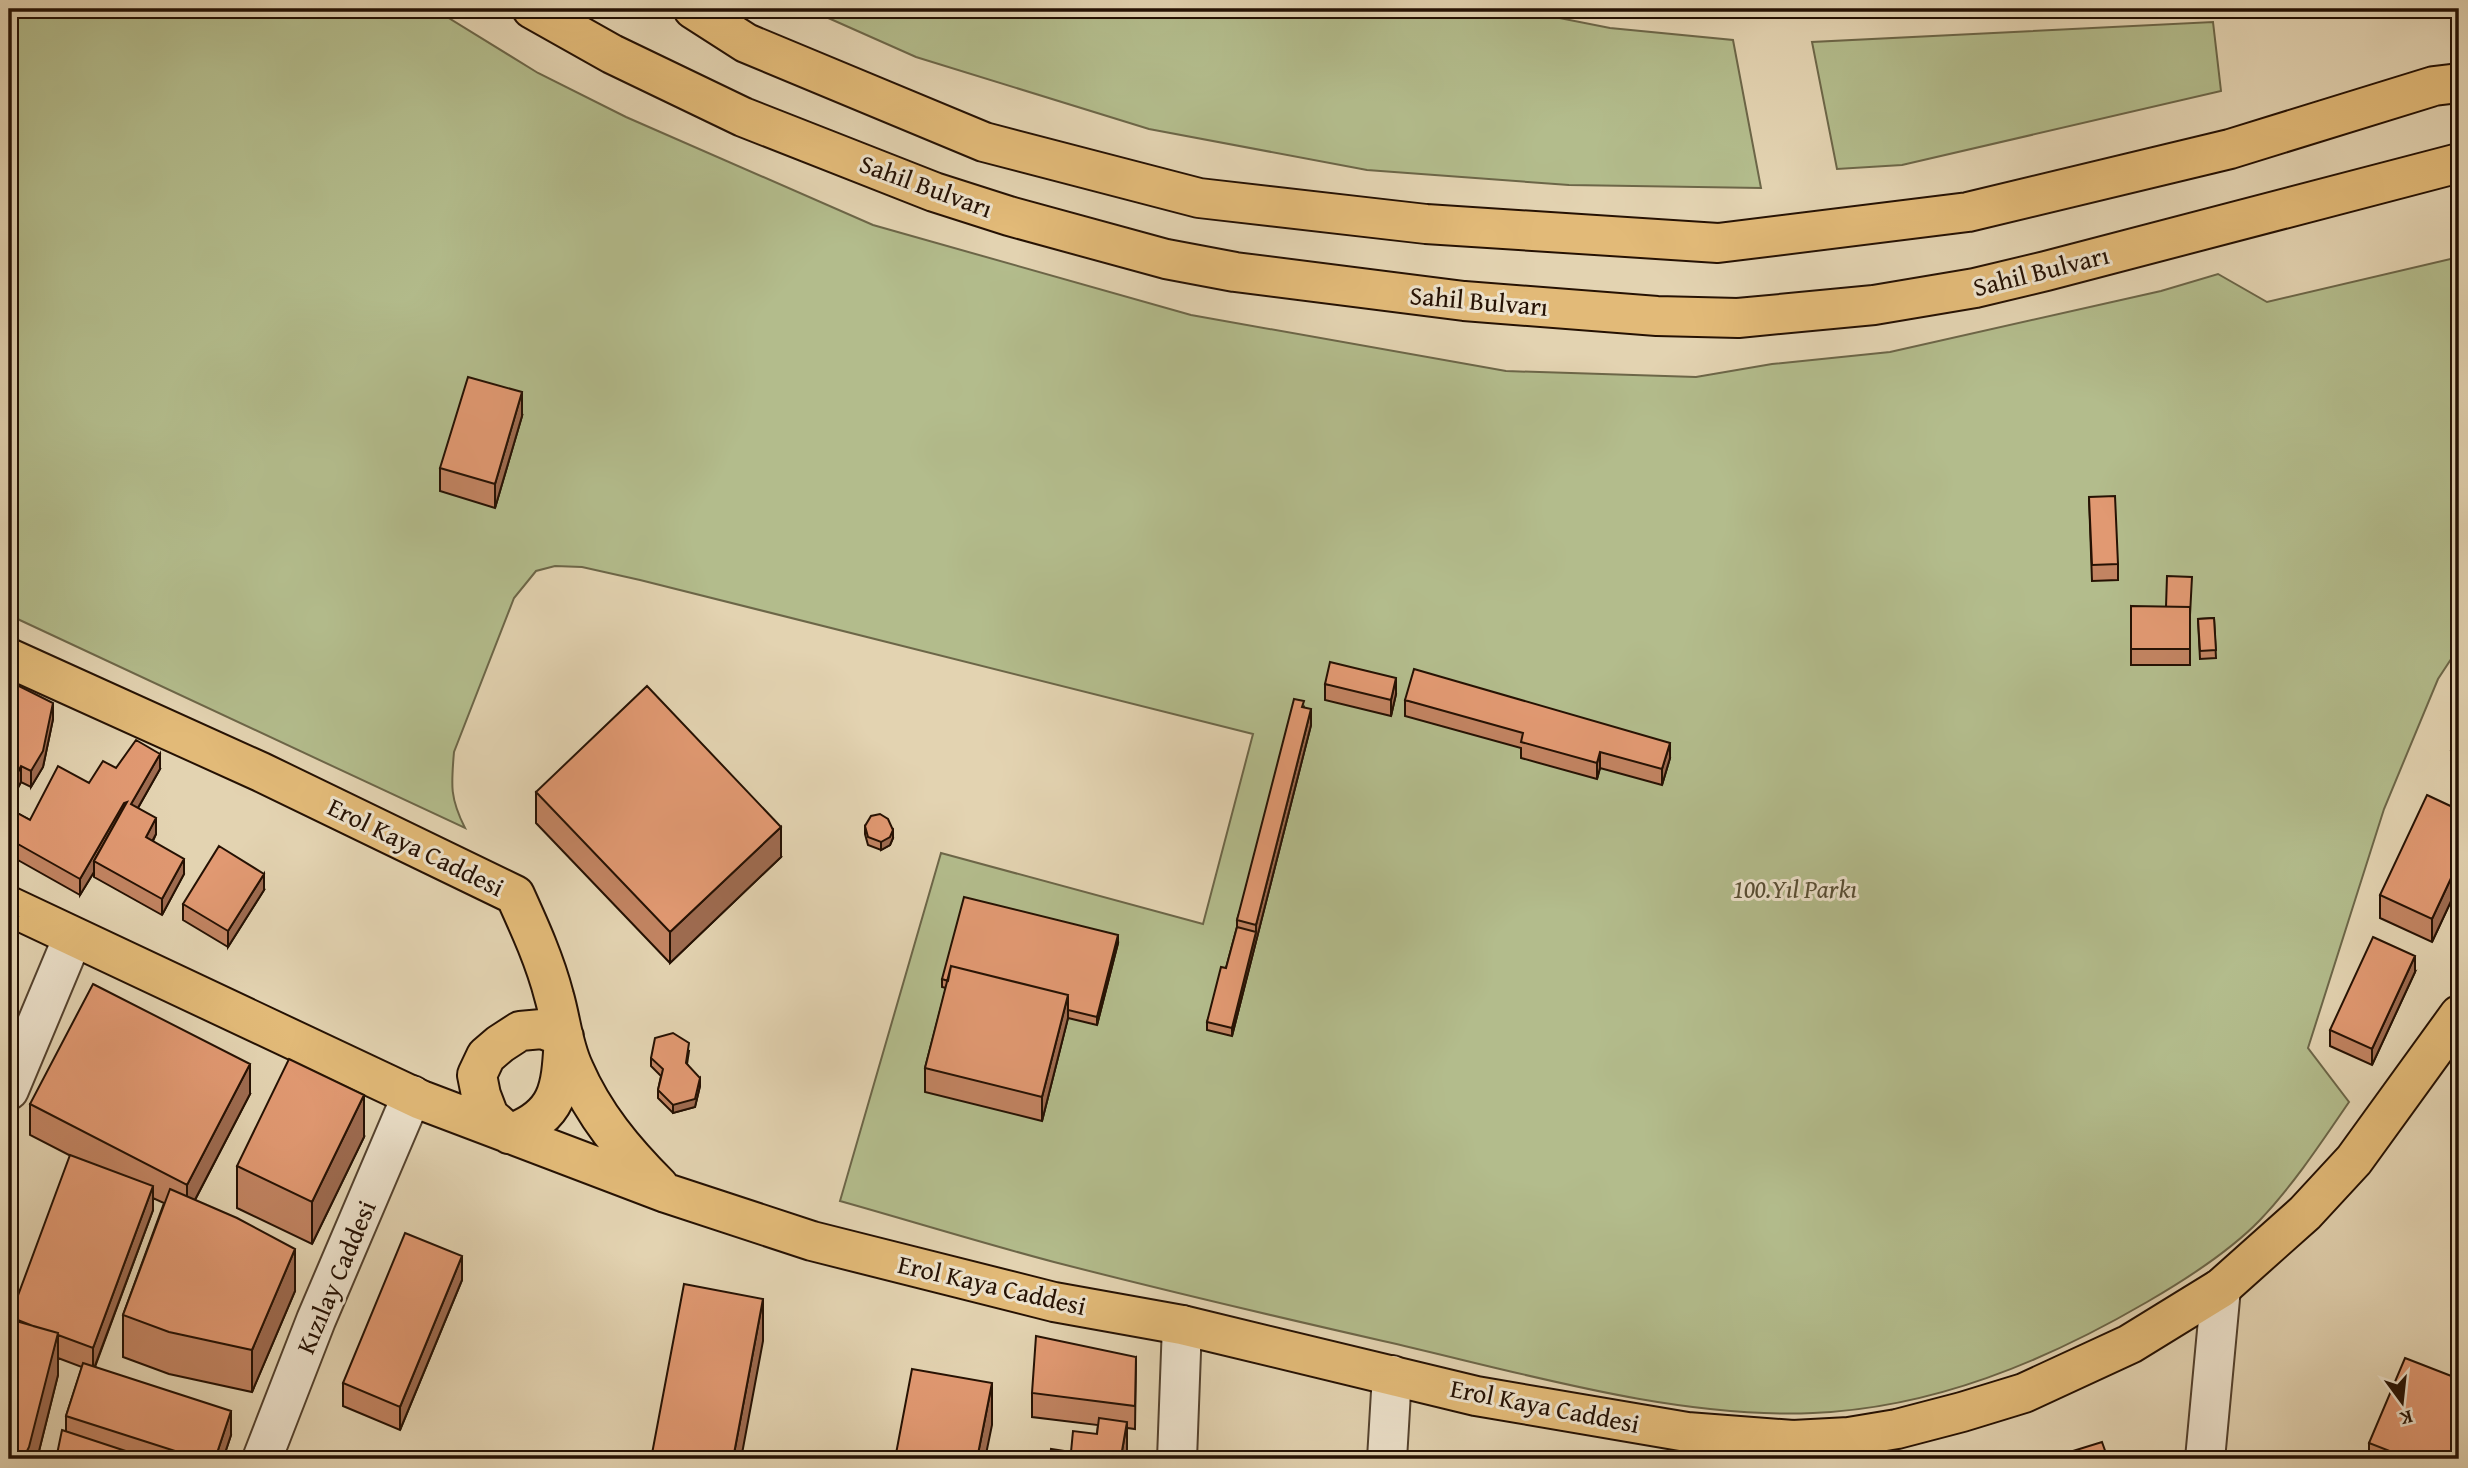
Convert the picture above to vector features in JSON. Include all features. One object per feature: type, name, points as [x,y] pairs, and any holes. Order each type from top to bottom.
[{"type":"main road","name":"Sahil Bulvarı","points":[[532,9],[612,54],[743,117],[933,192],[996,212],[1101,243],[1235,272],[1464,301],[1716,318],[1788,315],[1874,305],[1963,290],[2046,271],[2459,163]]},
{"type":"main road","points":[[693,9],[746,43],[984,142],[1199,198],[1426,224],[1718,243],[1968,212],[2230,149],[2434,86],[2459,83]]},
{"type":"main road","name":"Erol Kaya Caddesi","points":[[9,658],[261,772],[515,895],[554,994],[572,1066],[615,1140],[666,1193]]},
{"type":"main road","name":"Erol Kaya Caddesi","points":[[9,906],[412,1095],[509,1135],[666,1193],[812,1241],[1054,1302],[1182,1325],[1476,1396],[1687,1432],[1793,1440],[1849,1437],[1897,1429],[2024,1393],[2130,1344],[2221,1288],[2305,1213],[2354,1160],[2459,1015]]},
{"type":"main road","points":[[542,1029],[564,1037],[562,1077],[552,1106],[530,1127],[509,1135],[489,1116],[481,1095],[477,1075],[486,1056],[520,1031],[542,1029]]},
{"type":"street","points":[[9,1090],[74,937]]},
{"type":"street","name":"Kızılay Caddesi","points":[[262,1459],[316,1320],[412,1095]]},
{"type":"street","points":[[2205,1459],[2221,1288]]},
{"type":"street","points":[[1177,1459],[1182,1325]]},
{"type":"street","points":[[1387,1459],[1392,1375]]},
{"type":"green space","name":"100.Yıl Parkı","points":[[9,9],[434,9],[538,73],[626,117],[873,225],[1191,315],[1506,371],[1696,377],[1772,364],[1890,352],[2161,291],[2218,274],[2267,302],[2459,257],[2459,647],[2438,679],[2384,809],[2308,1048],[2349,1102],[2296,1178],[2260,1220],[2206,1265],[2147,1302],[2028,1362],[1944,1392],[1858,1409],[1813,1413],[1706,1409],[1597,1391],[1218,1303],[1000,1247],[840,1201],[941,853],[1203,924],[1253,734],[640,580],[582,567],[555,566],[536,571],[514,598],[454,752],[453,792],[465,828],[9,615]]},
{"type":"green space","points":[[808,9],[1514,9],[1610,28],[1733,40],[1761,188],[1569,185],[1367,170],[1149,129],[916,57]]},
{"type":"green space","points":[[2213,22],[2221,91],[1902,165],[1837,169],[1812,42]]},
{"type":"building","points":[[468,377],[522,392],[495,484],[440,468]]},
{"type":"building","points":[[2115,496],[2118,564],[2092,565],[2089,497]]},
{"type":"building","points":[[2167,576],[2192,577],[2190,615],[2190,607],[2166,607]]},
{"type":"building","points":[[2131,606],[2190,607],[2190,649],[2131,649]]},
{"type":"building","points":[[2214,618],[2216,650],[2200,651],[2198,619]]},
{"type":"building","points":[[1330,662],[1396,678],[1391,700],[1325,684]]},
{"type":"building","points":[[1414,669],[1670,743],[1662,769],[1600,752],[1597,763],[1521,742],[1523,733],[1405,700]]},
{"type":"building","points":[[9,681],[53,703],[43,751],[31,771],[21,766],[9,789]]},
{"type":"building","points":[[647,686],[781,827],[670,932],[536,792]]},
{"type":"building","points":[[1294,699],[1304,701],[1302,707],[1311,709],[1256,925],[1237,920]]},
{"type":"building","points":[[2459,732],[2459,754],[2451,750]]},
{"type":"building","points":[[136,740],[160,754],[131,804],[156,818],[146,837],[184,859],[162,899],[94,861],[127,802],[80,879],[9,839],[9,801],[15,804],[12,810],[30,820],[58,766],[89,783],[103,761],[116,768]]},
{"type":"building","points":[[2427,795],[2459,810],[2459,861],[2432,919],[2380,895]]},
{"type":"building","points":[[880,814],[888,819],[893,830],[890,837],[881,842],[868,837],[865,826],[871,816]]},
{"type":"building","points":[[219,846],[264,874],[228,931],[183,904]]},
{"type":"building","points":[[964,897],[1118,935],[1097,1017],[1068,1010],[1068,995],[951,966],[948,981],[942,979]]},
{"type":"building","points":[[9,914],[18,917],[9,945]]},
{"type":"building","points":[[1237,927],[1256,932],[1232,1028],[1207,1022],[1221,967],[1226,968]]},
{"type":"building","points":[[2373,937],[2415,956],[2372,1049],[2330,1030]]},
{"type":"building","points":[[951,966],[1068,995],[1042,1097],[925,1068]]},
{"type":"building","points":[[93,984],[250,1064],[187,1185],[30,1104]]},
{"type":"building","points":[[673,1033],[689,1043],[686,1063],[700,1078],[695,1099],[673,1105],[658,1090],[663,1069],[651,1058],[655,1038]]},
{"type":"building","points":[[289,1059],[364,1095],[312,1202],[237,1166]]},
{"type":"building","points":[[70,1155],[153,1186],[93,1348],[10,1317]]},
{"type":"building","points":[[170,1189],[237,1218],[295,1249],[252,1350],[169,1332],[123,1315]]},
{"type":"building","points":[[405,1233],[462,1256],[400,1407],[343,1383]]},
{"type":"building","points":[[684,1284],[763,1299],[733,1459],[651,1459]]},
{"type":"building","points":[[9,1319],[58,1333],[29,1447],[23,1459],[9,1459]]},
{"type":"building","points":[[1036,1336],[1136,1357],[1135,1406],[1032,1393]]},
{"type":"building","points":[[2405,1358],[2459,1379],[2459,1459],[2410,1459],[2369,1443]]},
{"type":"building","points":[[83,1363],[231,1411],[215,1459],[200,1459],[66,1416]]},
{"type":"building","points":[[912,1369],[992,1383],[977,1459],[895,1459]]},
{"type":"building","points":[[1099,1418],[1127,1422],[1122,1451],[1130,1452],[1129,1459],[1050,1459],[1051,1449],[1071,1452],[1073,1431],[1097,1434]]},
{"type":"building","points":[[62,1430],[150,1459],[56,1459]]},
{"type":"building","points":[[2102,1442],[2108,1459],[2047,1459]]}]
